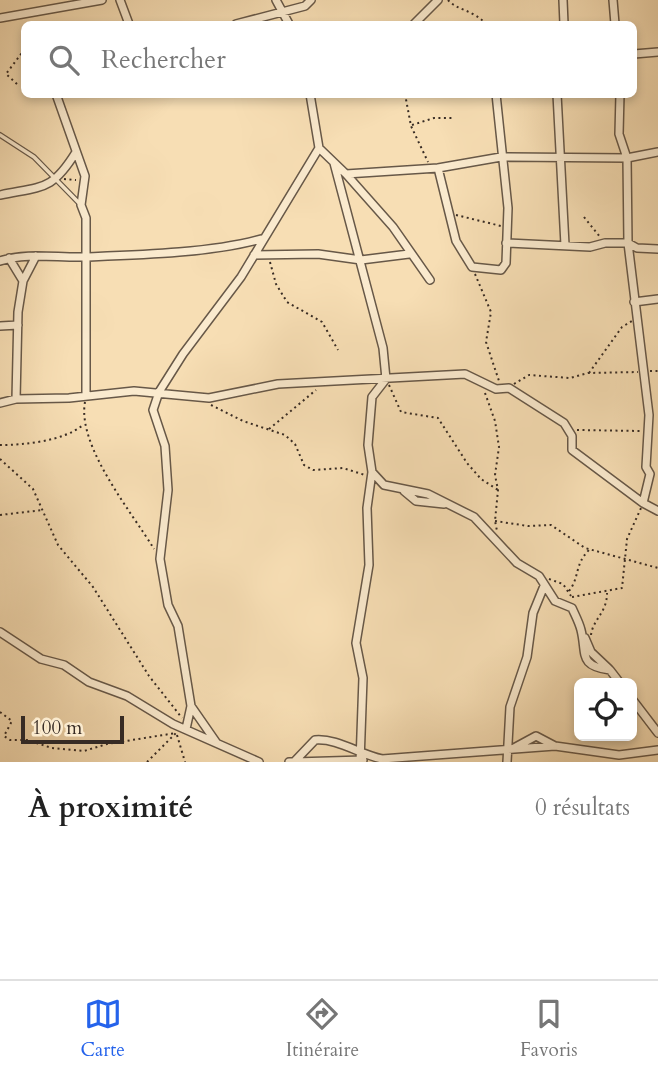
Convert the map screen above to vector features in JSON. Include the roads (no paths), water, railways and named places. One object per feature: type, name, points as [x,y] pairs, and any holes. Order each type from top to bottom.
[{"type":"street","points":[[0,18],[102,0]]},
{"type":"street","points":[[120,0],[128,21]]},
{"type":"street","points":[[276,0],[287,21]]},
{"type":"street","points":[[246,21],[305,6],[311,0]]},
{"type":"street","points":[[417,21],[438,0]]},
{"type":"street","points":[[563,0],[564,21]]},
{"type":"street","points":[[613,0],[615,21]]},
{"type":"street","points":[[23,15],[26,21]]},
{"type":"street","points":[[637,54],[658,52]]},
{"type":"street","points":[[57,98],[85,176],[81,205],[86,218],[86,395]]},
{"type":"street","points":[[311,98],[319,148],[393,227],[430,281]]},
{"type":"street","points":[[438,168],[443,195],[452,213],[456,241],[472,267],[501,270],[506,263],[508,208],[496,98]]},
{"type":"street","points":[[557,98],[565,245]]},
{"type":"street","points":[[620,98],[619,134],[627,158],[628,243],[649,438],[646,467],[650,474],[643,503]]},
{"type":"street","points":[[186,727],[191,706],[178,626],[168,605],[160,559],[168,490],[165,446],[153,410],[159,392],[254,255],[261,239],[319,148]]},
{"type":"street","points":[[0,195],[57,179],[76,152]]},
{"type":"street","points":[[346,174],[438,168],[501,157],[627,158],[658,152]]},
{"type":"street","points":[[334,163],[383,348],[386,379],[372,397],[368,444],[371,475],[367,508],[369,565],[357,622],[356,643],[363,678],[360,759]]},
{"type":"street","points":[[0,261],[36,256],[85,257],[231,248],[261,239]]},
{"type":"street","points":[[506,243],[590,247],[605,243],[628,243],[638,248],[658,249]]},
{"type":"street","points":[[254,255],[318,254],[361,260],[409,254]]},
{"type":"street","points":[[16,399],[18,325],[23,281],[36,256]]},
{"type":"street","points":[[9,258],[23,281]]},
{"type":"street","points":[[634,302],[658,299]]},
{"type":"street","points":[[0,326],[18,325]]},
{"type":"street","points":[[0,403],[16,399],[159,392],[193,399],[278,384],[465,374],[496,389],[509,388],[564,423],[572,436],[572,450],[643,503],[658,511]]},
{"type":"street","points":[[371,475],[384,485],[428,494],[474,517],[517,563],[539,576],[555,601],[572,608],[581,630],[585,659],[594,668],[610,670],[616,678]]},
{"type":"street","points":[[507,762],[510,707],[527,657],[533,613],[544,586]]},
{"type":"street","points":[[0,632],[31,654],[64,665],[89,682],[127,696],[173,724],[186,727],[259,762]]},
{"type":"street","points":[[191,706],[216,743]]},
{"type":"street","points":[[637,706],[658,733]]},
{"type":"street","points":[[509,751],[536,736],[555,746]]},
{"type":"street","points":[[292,762],[315,740],[330,739],[360,759]]},
{"type":"street","points":[[292,762],[382,759],[555,746],[619,755],[658,750]]},
{"type":"lane","points":[[0,135],[34,156],[81,205]]}]
